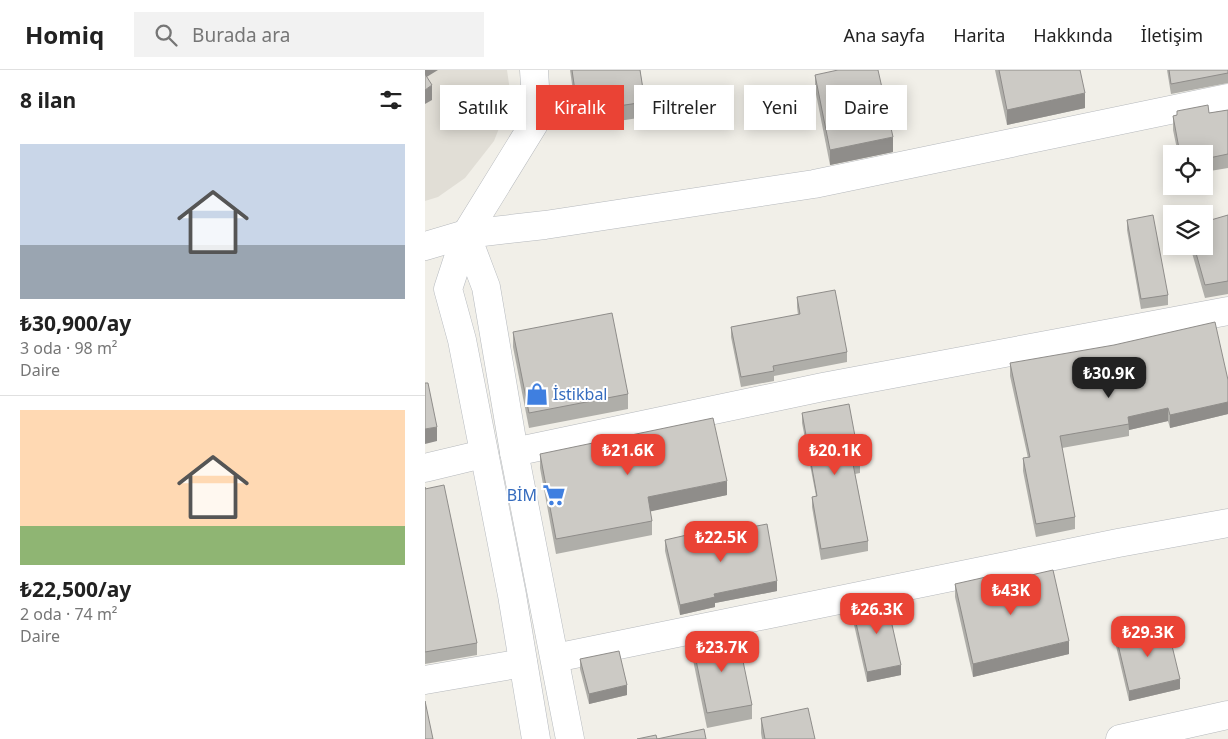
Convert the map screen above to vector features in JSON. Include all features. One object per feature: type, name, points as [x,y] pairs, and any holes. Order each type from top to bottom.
[{"type":"street","points":[[534,70],[537,120],[466,234],[448,289],[462,340],[511,595],[536,739]]},
{"type":"street","points":[[425,246],[466,234],[545,225],[813,184],[1228,98]]},
{"type":"street","points":[[466,234],[486,288],[514,452],[570,739]]},
{"type":"street","points":[[514,452],[823,387],[1228,311]]},
{"type":"street","points":[[425,468],[483,454]]},
{"type":"street","points":[[555,658],[1118,543],[1228,523]]},
{"type":"street","points":[[425,680],[523,663]]},
{"type":"street","points":[[1120,739],[1228,715]]},
{"type":"shaded area","points":[[425,70],[507,70],[509,85],[440,85],[440,130],[498,130],[494,141],[465,178],[438,197],[425,201]]},
{"type":"building","points":[[572,70],[640,70],[642,85],[634,85],[634,104],[624,105],[624,85],[574,85]]},
{"type":"building","points":[[838,70],[878,70],[881,85],[826,85],[826,130],[815,75]]},
{"type":"building","points":[[999,70],[1080,70],[1085,93],[1007,110]]},
{"type":"building","points":[[1169,70],[1228,70],[1228,73],[1171,84]]},
{"type":"building","points":[[425,74],[432,85],[425,90]]},
{"type":"building","points":[[1208,105],[1209,113],[1228,110],[1228,154],[1213,157],[1213,145],[1178,145],[1173,116],[1177,115],[1177,111]]},
{"type":"building","points":[[826,130],[891,130],[893,137],[830,150]]},
{"type":"building","points":[[1153,215],[1168,295],[1141,299],[1127,220]]},
{"type":"building","points":[[1228,215],[1228,281],[1205,285],[1197,255],[1213,255],[1213,219]]},
{"type":"building","points":[[835,290],[847,352],[773,366],[774,371],[741,377],[731,327],[800,314],[797,297]]},
{"type":"building","points":[[612,313],[628,394],[529,413],[513,332]]},
{"type":"building","points":[[1215,322],[1228,380],[1228,402],[1170,415],[1168,408],[1128,417],[1129,424],[1060,436],[1075,517],[1036,524],[1023,458],[1030,457],[1010,363],[1114,345]]},
{"type":"building","points":[[425,383],[428,383],[437,427],[425,429]]},
{"type":"building","points":[[849,404],[860,463],[853,464],[868,541],[821,549],[812,497],[817,496],[802,413]]},
{"type":"building","points":[[713,418],[727,481],[648,497],[652,521],[556,539],[540,454]]},
{"type":"building","points":[[444,485],[477,643],[425,652],[425,489]]},
{"type":"building","points":[[767,524],[777,581],[714,594],[715,597],[680,605],[665,540],[700,532],[701,537]]},
{"type":"building","points":[[1053,570],[1069,641],[973,664],[955,584],[986,577],[988,585]]},
{"type":"building","points":[[886,598],[901,665],[867,672],[852,605]]},
{"type":"building","points":[[1167,625],[1180,679],[1129,691],[1116,636]]},
{"type":"building","points":[[737,632],[752,705],[707,713],[692,641]]},
{"type":"building","points":[[619,651],[627,685],[589,694],[580,659]]},
{"type":"building","points":[[425,701],[433,739],[425,739]]},
{"type":"building","points":[[808,708],[815,739],[765,739],[761,718]]},
{"type":"building","points":[[704,729],[706,739],[657,739]]},
{"type":"building","points":[[656,735],[657,739],[637,739]]},
{"type":"place","name":"İstikbal","points":[[537,394]]},
{"type":"place","name":"BİM","points":[[554,495]]}]
